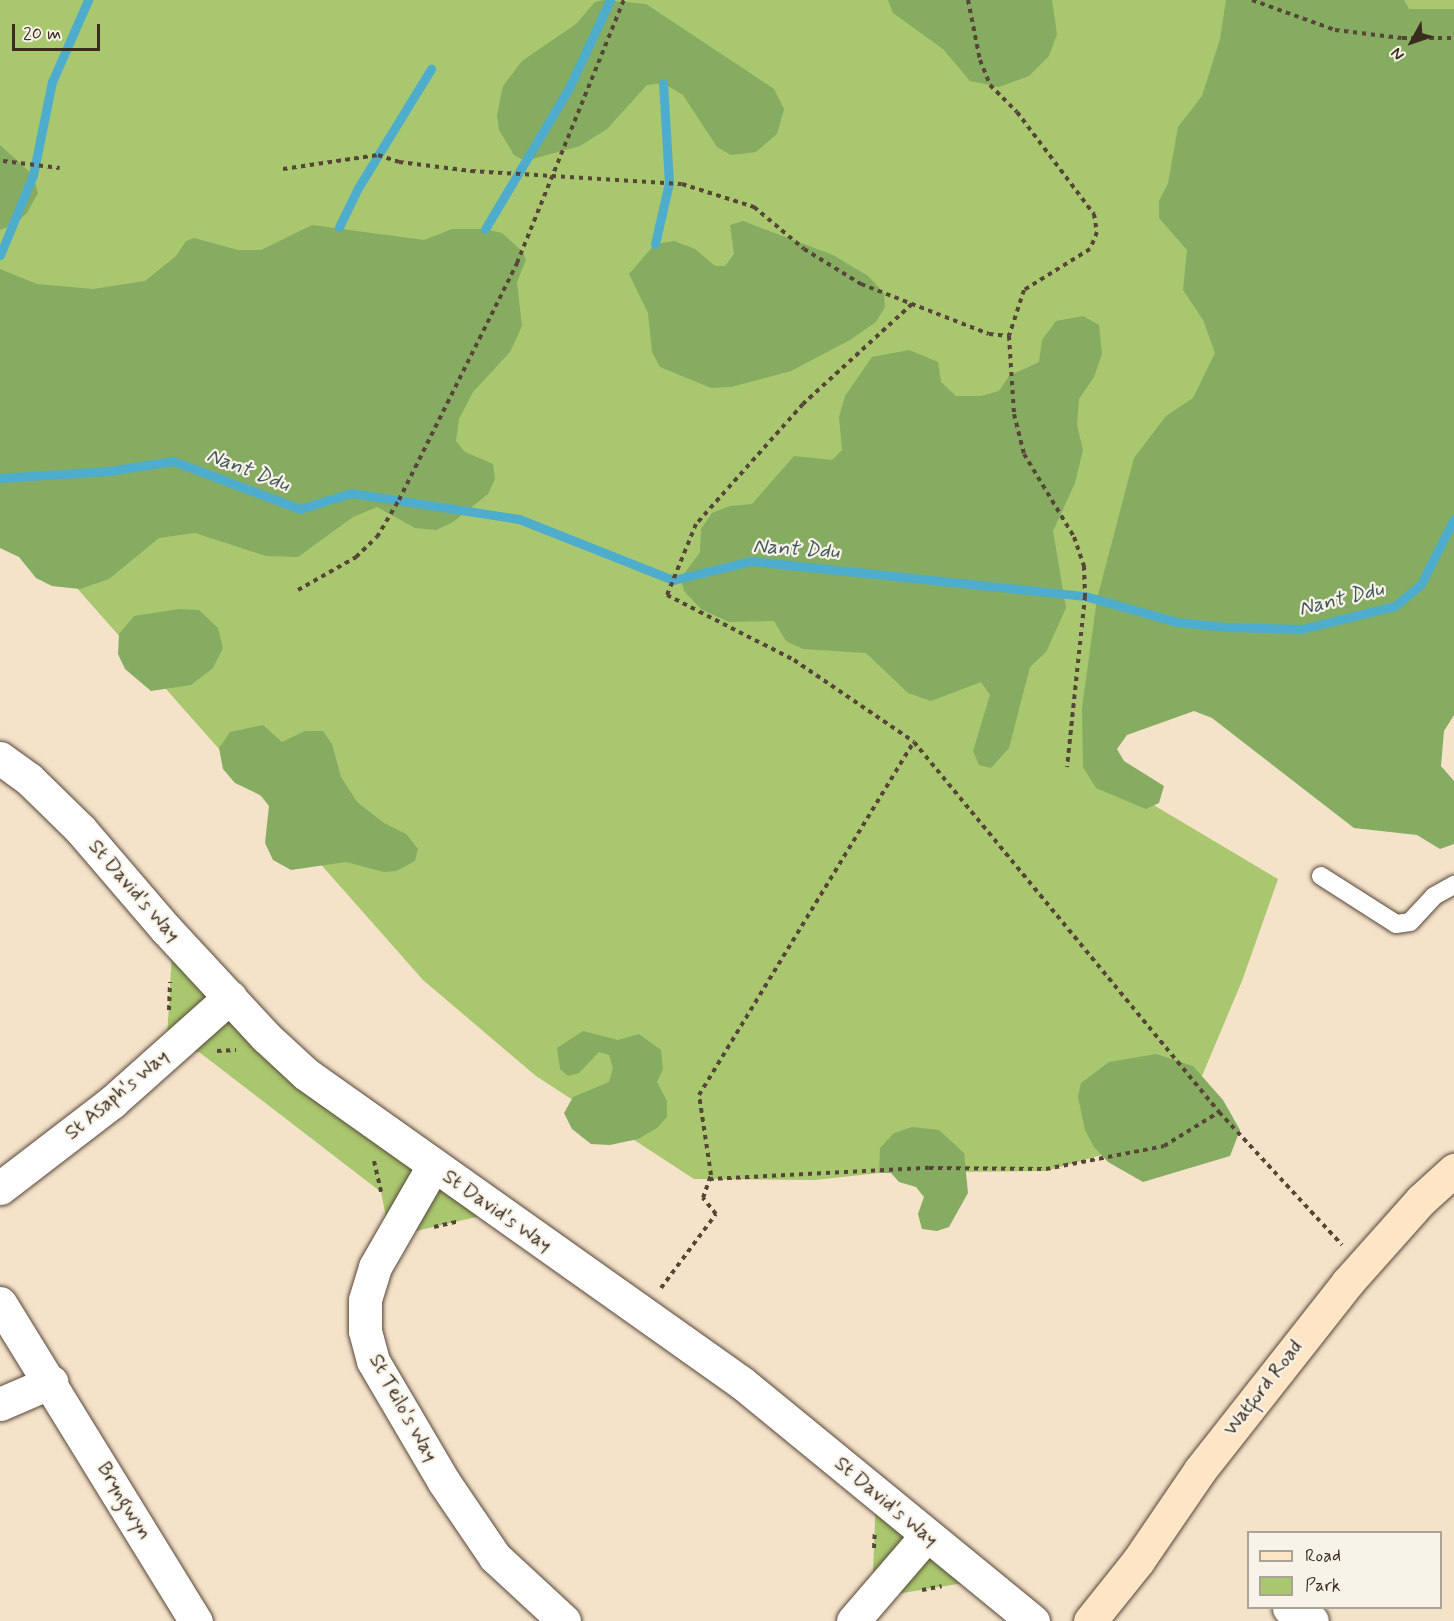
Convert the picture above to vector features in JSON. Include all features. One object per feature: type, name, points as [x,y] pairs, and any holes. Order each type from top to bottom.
[{"type":"street","name":"St David's Way","points":[[0,758],[29,779],[81,830],[230,997],[306,1074],[742,1383],[926,1536],[1033,1621]]},
{"type":"street","name":"St Asaph's Way","points":[[0,1188],[112,1102],[230,997]]},
{"type":"street","name":"St Teilo's Way","points":[[433,1166],[375,1267],[365,1300],[365,1331],[373,1361],[444,1482],[495,1557],[564,1621]]},
{"type":"street","name":"Watford Road","points":[[1090,1621],[1138,1561],[1200,1470],[1362,1266],[1421,1200],[1454,1170]]},
{"type":"street","name":"Bryngwyn","points":[[0,1303],[51,1382],[196,1621]]},
{"type":"street","points":[[0,1404],[51,1382]]},
{"type":"street","points":[[853,1621],[926,1536]]},
{"type":"lane","points":[[1321,876],[1396,924],[1410,922],[1434,896],[1454,885]]},
{"type":"path","points":[[298,590],[356,557],[377,537],[450,404],[517,263],[624,0]]},
{"type":"path","points":[[968,0],[980,60],[990,85],[1017,112],[1094,214],[1096,232],[1090,249],[1024,290],[1009,336],[1014,414],[1024,454],[1074,537],[1084,566],[1085,596],[1066,767]]},
{"type":"path","points":[[1252,0],[1335,30],[1402,38],[1454,38]]},
{"type":"path","points":[[283,169],[378,155],[450,168],[682,184],[754,207],[830,266],[912,304],[989,334],[1009,336]]},
{"type":"path","points":[[3,161],[60,168]]},
{"type":"path","points":[[912,304],[803,404],[696,524],[667,595],[794,660],[914,742],[1219,1112],[1362,1266]]},
{"type":"path","points":[[643,1312],[716,1214],[703,1198],[709,1179],[699,1095],[914,742]]},
{"type":"path","points":[[709,1179],[929,1168],[1046,1169],[1164,1146],[1219,1112]]},
{"type":"green space","points":[[0,0],[1454,0],[1454,53],[1203,320],[1216,353],[1093,769],[1278,879],[1242,981],[1178,1133],[1046,1171],[879,1173],[815,1180],[694,1179],[536,1076],[423,980],[0,501]]},
{"type":"green space","points":[[604,0],[646,4],[774,89],[784,109],[777,134],[756,152],[731,155],[717,147],[683,95],[663,83],[647,85],[607,129],[580,146],[525,161],[514,155],[499,130],[497,115],[503,86],[522,61],[576,24],[595,2]]},
{"type":"green space","points":[[888,0],[1052,0],[1057,34],[1049,56],[1029,76],[999,87],[970,81],[943,49],[893,13]]},
{"type":"green space","points":[[1226,0],[1404,0],[1409,9],[1454,9],[1454,715],[1444,731],[1441,766],[1454,781],[1454,844],[1440,849],[1417,835],[1354,828],[1212,718],[1194,711],[1127,735],[1117,749],[1124,761],[1164,786],[1159,803],[1146,809],[1096,788],[1083,767],[1082,708],[1097,599],[1134,458],[1166,416],[1193,398],[1215,353],[1203,320],[1183,290],[1187,250],[1159,218],[1159,201],[1168,183],[1178,127],[1202,96],[1220,39]]},
{"type":"green space","points":[[0,145],[33,175],[38,193],[27,213],[15,224],[0,230]]},
{"type":"green space","points":[[743,221],[833,255],[868,276],[884,293],[885,307],[876,322],[850,340],[791,371],[731,387],[711,388],[660,367],[652,352],[648,313],[629,274],[655,244],[674,241],[695,249],[715,266],[725,266],[734,254],[730,225]]},
{"type":"green space","points":[[312,225],[424,240],[452,229],[485,229],[502,233],[522,251],[526,260],[517,282],[522,326],[510,352],[473,392],[459,419],[456,441],[465,452],[493,464],[495,479],[488,494],[453,522],[436,530],[415,528],[377,507],[353,517],[298,557],[266,556],[195,533],[159,538],[109,579],[80,589],[52,586],[36,578],[19,557],[0,548],[0,269],[37,284],[93,289],[145,281],[176,256],[186,241],[194,238],[238,250],[261,250]]},
{"type":"green space","points":[[1083,316],[1099,325],[1102,354],[1094,377],[1079,399],[1077,425],[1083,450],[1075,483],[1053,531],[1066,608],[1046,652],[1030,667],[1009,748],[991,768],[979,765],[973,751],[990,695],[981,682],[931,701],[908,693],[866,653],[803,649],[786,641],[774,621],[729,622],[701,609],[684,591],[681,578],[700,552],[701,529],[712,513],[730,506],[752,504],[794,456],[832,460],[842,450],[839,417],[845,396],[872,357],[909,350],[938,362],[941,382],[956,396],[981,396],[999,391],[1009,376],[1039,362],[1042,340],[1056,321]]},
{"type":"green space","points":[[179,609],[199,610],[218,628],[223,648],[213,668],[191,685],[151,691],[125,669],[118,654],[119,634],[134,616]]},
{"type":"green space","points":[[263,725],[282,742],[305,731],[323,731],[332,744],[341,777],[357,802],[384,823],[406,834],[418,849],[415,861],[396,871],[384,872],[346,862],[291,870],[273,860],[265,843],[269,806],[262,796],[235,783],[223,769],[219,748],[230,732]]},
{"type":"green space","points":[[173,936],[230,997],[498,1212],[390,1237],[381,1192],[199,1052],[166,1054]]},
{"type":"green space","points":[[583,1031],[618,1040],[639,1034],[661,1050],[663,1069],[657,1082],[667,1101],[667,1117],[657,1128],[638,1139],[610,1145],[591,1144],[572,1129],[564,1113],[573,1097],[609,1082],[613,1068],[609,1055],[599,1052],[579,1073],[568,1076],[560,1069],[557,1048]]},
{"type":"green space","points":[[1156,1054],[1193,1066],[1223,1100],[1240,1130],[1230,1156],[1143,1182],[1108,1162],[1094,1147],[1085,1130],[1078,1097],[1081,1083],[1109,1062]]},
{"type":"green space","points":[[912,1127],[939,1130],[964,1153],[968,1193],[949,1227],[937,1231],[922,1229],[918,1214],[924,1197],[916,1187],[899,1182],[891,1173],[879,1173],[880,1148],[894,1133]]},
{"type":"green space","points":[[876,1495],[982,1580],[872,1598]]},
{"type":"waterway","points":[[0,255],[33,175],[52,82],[88,0]]},
{"type":"waterway","points":[[485,229],[569,88],[610,0]]},
{"type":"waterway","points":[[339,227],[358,188],[431,69]]},
{"type":"waterway","points":[[655,244],[669,183],[663,83]]},
{"type":"waterway","name":"Nant Ddu","points":[[0,478],[109,471],[173,461],[300,509],[351,493],[519,519],[673,580],[751,561],[1085,596],[1177,622],[1226,627],[1302,629],[1395,606],[1421,584],[1454,519]]}]
